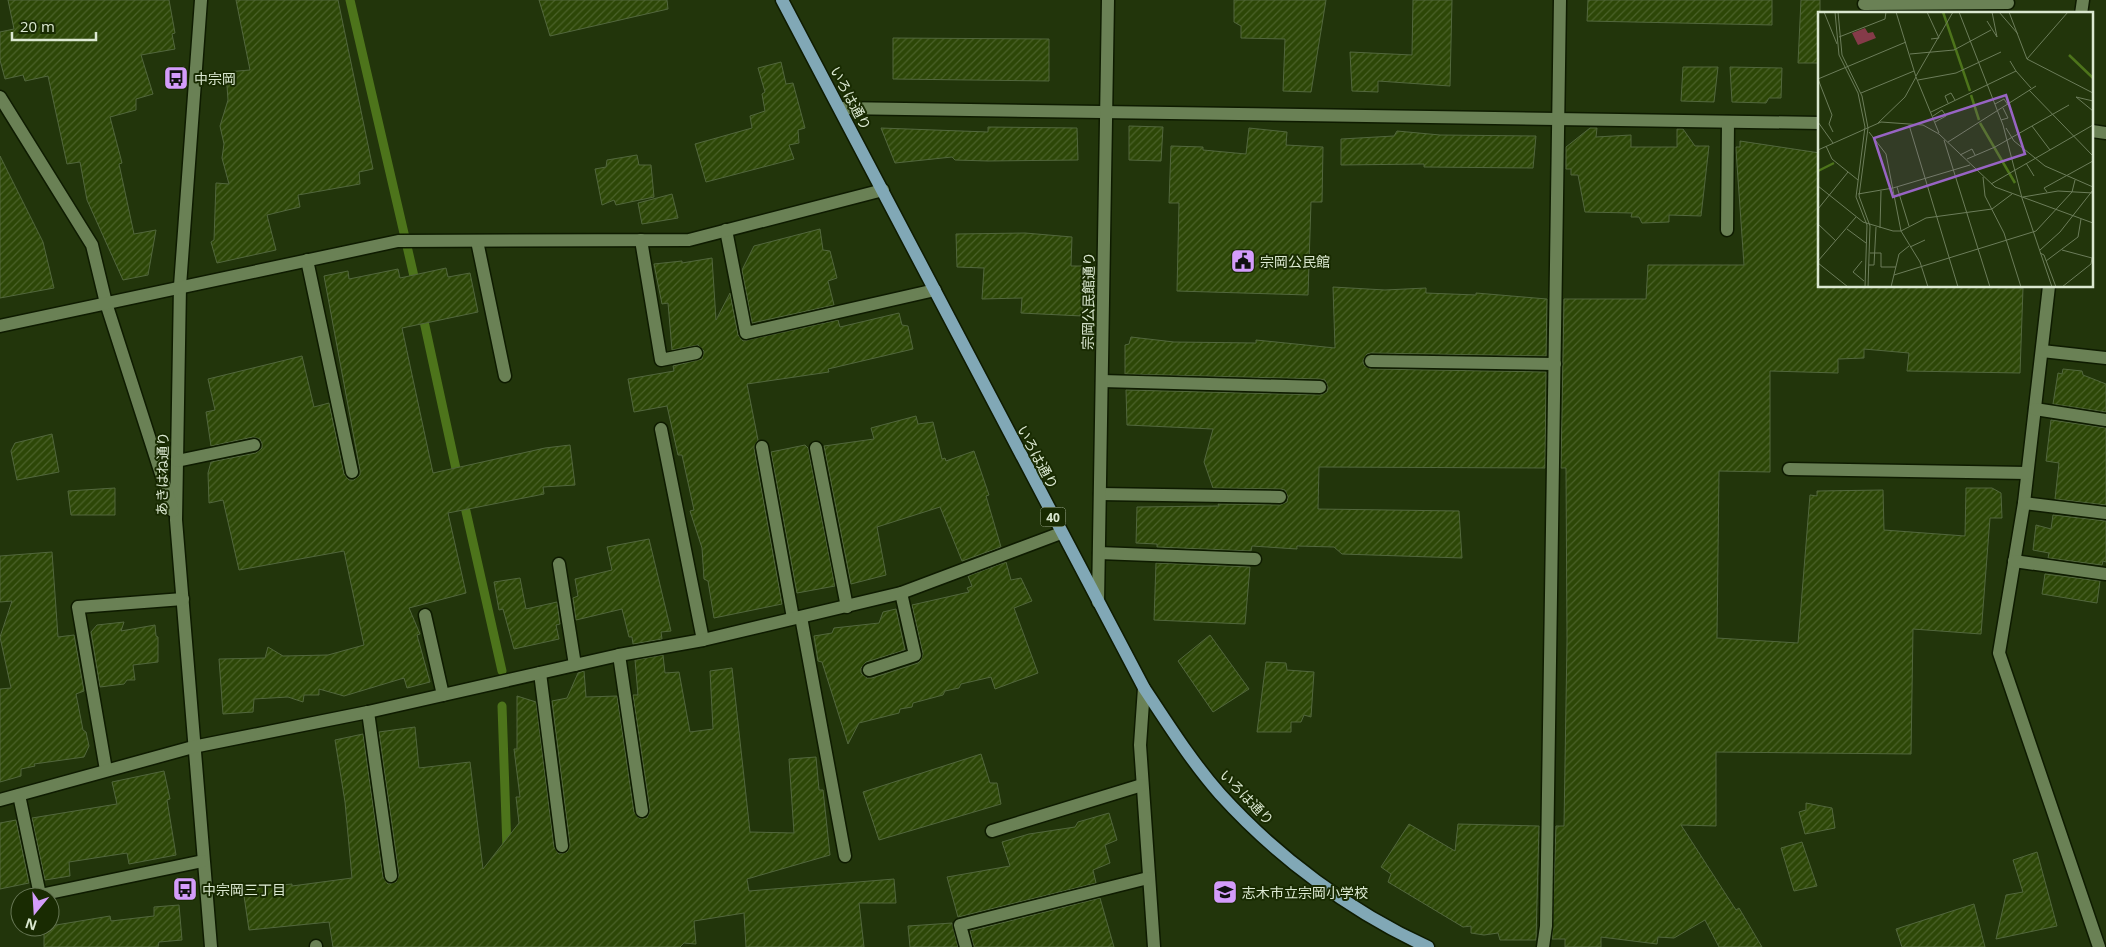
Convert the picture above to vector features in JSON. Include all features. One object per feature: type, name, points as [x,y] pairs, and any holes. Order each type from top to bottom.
[{"type":"main road","name":"いろは通り","points":[[782,0],[1144,688],[1189,755],[1220,794],[1259,832],[1333,893],[1375,919],[1428,947]]},
{"type":"street","name":"あきはね通り","points":[[201,0],[180,286],[176,520],[210,947]]},
{"type":"street","name":"宗岡公民館通り","points":[[1098,602],[1108,0]]},
{"type":"street","points":[[1543,947],[1546,926],[1560,0]]},
{"type":"street","points":[[1864,4],[2008,5]]},
{"type":"street","points":[[0,97],[92,245],[106,303],[176,520]]},
{"type":"street","points":[[840,108],[1818,123]]},
{"type":"street","points":[[1727,230],[1728,122]]},
{"type":"street","points":[[0,326],[180,286],[398,241],[689,240],[883,190]]},
{"type":"street","points":[[726,230],[746,333],[935,290]]},
{"type":"street","points":[[641,240],[661,360],[696,353]]},
{"type":"street","points":[[477,241],[505,376]]},
{"type":"street","points":[[307,260],[352,472]]},
{"type":"street","points":[[2049,288],[2024,503],[1999,653],[2099,947]]},
{"type":"street","points":[[2042,351],[2106,358]]},
{"type":"street","points":[[1371,360],[1555,364]]},
{"type":"street","points":[[1102,381],[1320,387]]},
{"type":"street","points":[[2035,409],[2106,420]]},
{"type":"street","points":[[661,429],[703,640]]},
{"type":"street","points":[[177,460],[254,445]]},
{"type":"street","points":[[762,447],[846,856]]},
{"type":"street","points":[[816,448],[847,607]]},
{"type":"street","points":[[1789,469],[2027,474]]},
{"type":"street","points":[[1100,494],[1280,497]]},
{"type":"street","points":[[2024,503],[2106,513]]},
{"type":"street","points":[[0,800],[193,747],[368,712],[619,655],[703,640],[847,607],[902,593],[1061,533]]},
{"type":"street","points":[[1099,553],[1255,559]]},
{"type":"street","points":[[2014,561],[2106,574]]},
{"type":"street","points":[[559,564],[575,665]]},
{"type":"street","points":[[869,670],[915,655],[902,593]]},
{"type":"street","points":[[106,770],[78,607],[183,599]]},
{"type":"street","points":[[426,615],[443,695]]},
{"type":"street","points":[[619,655],[642,811]]},
{"type":"street","points":[[540,673],[562,846]]},
{"type":"street","points":[[1144,688],[1140,746],[1154,947]]},
{"type":"street","points":[[368,712],[390,876]]},
{"type":"street","points":[[992,831],[1142,785]]},
{"type":"street","points":[[19,795],[40,895],[203,861]]},
{"type":"street","points":[[966,947],[960,925],[1148,878]]},
{"type":"building","points":[[8,0],[169,0],[175,33],[172,34],[175,49],[141,55],[153,94],[136,99],[136,110],[110,117],[122,163],[119,164],[134,234],[156,230],[148,275],[123,280],[87,200],[80,162],[67,164],[48,76],[25,81],[23,75],[5,79],[0,60],[0,32],[14,29]]},
{"type":"building","points":[[236,0],[338,0],[373,169],[359,172],[360,184],[298,195],[300,207],[267,215],[276,250],[217,263],[211,242],[214,240],[216,183],[229,184],[222,158],[224,144],[220,126],[228,100],[226,72],[250,70]]},
{"type":"building","points":[[539,0],[667,0],[668,9],[550,36]]},
{"type":"building","points":[[1234,0],[1326,0],[1311,92],[1283,91],[1285,39],[1241,38],[1241,26],[1234,22]]},
{"type":"building","points":[[1413,0],[1452,0],[1450,86],[1378,81],[1378,92],[1352,91],[1350,52],[1412,55]]},
{"type":"building","points":[[1588,0],[1772,0],[1772,25],[1587,21]]},
{"type":"building","points":[[1801,0],[1820,0],[1820,12],[1818,12],[1818,63],[1798,63]]},
{"type":"building","points":[[893,38],[1049,39],[1049,81],[893,79]]},
{"type":"building","points":[[781,62],[786,84],[793,83],[805,128],[798,130],[799,143],[789,145],[794,159],[706,182],[695,144],[752,128],[750,116],[765,111],[762,94],[765,92],[758,68]]},
{"type":"building","points":[[1683,67],[1718,67],[1714,102],[1681,101]]},
{"type":"building","points":[[1730,67],[1782,68],[1781,98],[1769,98],[1766,103],[1732,102]]},
{"type":"building","points":[[1129,126],[1163,127],[1161,161],[1129,160]]},
{"type":"building","points":[[988,127],[1077,128],[1078,160],[988,161],[955,160],[952,157],[895,163],[881,128],[988,132]]},
{"type":"building","points":[[1249,128],[1287,132],[1286,145],[1323,147],[1322,202],[1311,202],[1308,295],[1177,291],[1179,203],[1169,203],[1171,146],[1203,147],[1203,150],[1246,154]]},
{"type":"building","points":[[1590,128],[1597,128],[1596,137],[1631,135],[1631,147],[1677,147],[1677,129],[1683,129],[1695,146],[1709,146],[1701,216],[1669,215],[1669,222],[1642,223],[1639,217],[1631,217],[1632,213],[1585,212],[1578,175],[1571,175],[1571,169],[1566,169],[1566,147]]},
{"type":"building","points":[[1397,131],[1440,135],[1536,136],[1533,168],[1424,167],[1424,164],[1341,165],[1341,139],[1394,136]]},
{"type":"building","points":[[1740,141],[1818,153],[1818,288],[2023,288],[2020,373],[1907,371],[1909,353],[1864,349],[1864,358],[1838,359],[1838,373],[1770,371],[1770,472],[1719,471],[1717,638],[1798,643],[1810,495],[1817,496],[1817,491],[1883,490],[1884,530],[1965,536],[1966,488],[1992,488],[2001,493],[2002,518],[1990,518],[1981,634],[1913,629],[1911,754],[1716,752],[1716,826],[1681,825],[1736,910],[1739,908],[1762,947],[1719,947],[1705,920],[1674,938],[1658,937],[1657,944],[1601,937],[1601,947],[1565,947],[1565,939],[1552,939],[1556,826],[1564,826],[1567,641],[1566,468],[1561,468],[1564,299],[1646,299],[1648,265],[1744,265],[1736,150],[1736,147],[1740,147]]},
{"type":"building","points":[[637,155],[639,165],[651,165],[654,197],[616,205],[614,200],[602,205],[595,169],[606,167],[607,160]]},
{"type":"building","points":[[0,156],[43,242],[54,288],[0,298]]},
{"type":"building","points":[[672,194],[678,218],[642,224],[638,203]]},
{"type":"building","points":[[820,229],[823,250],[830,251],[837,278],[828,281],[834,305],[752,323],[742,270],[754,246]]},
{"type":"building","points":[[1025,233],[1072,237],[1071,266],[1083,266],[1082,316],[1021,313],[1022,298],[982,299],[984,268],[957,267],[956,234]]},
{"type":"building","points":[[712,258],[716,320],[730,293],[738,335],[743,341],[838,320],[840,327],[899,313],[902,325],[908,326],[913,349],[828,369],[829,372],[747,384],[758,440],[754,448],[782,604],[714,618],[708,581],[704,579],[702,548],[690,511],[694,510],[682,455],[678,455],[667,406],[634,412],[628,379],[674,371],[673,366],[702,359],[704,351],[698,345],[672,350],[668,303],[662,304],[654,264],[682,261],[682,263]]},
{"type":"building","points":[[446,268],[448,277],[470,273],[478,312],[402,328],[433,473],[545,448],[570,445],[575,485],[543,487],[544,494],[448,513],[466,593],[409,608],[420,634],[417,635],[430,682],[407,688],[404,678],[344,696],[319,689],[319,695],[304,695],[303,702],[288,697],[254,699],[253,712],[223,714],[219,659],[265,658],[268,647],[283,656],[328,655],[364,645],[344,551],[239,570],[223,500],[209,503],[208,473],[211,462],[256,453],[262,448],[262,444],[260,439],[253,437],[211,446],[206,412],[215,410],[208,379],[302,356],[314,407],[329,403],[344,474],[349,480],[354,480],[360,475],[360,470],[324,276],[348,271],[349,279],[398,269],[400,278]]},
{"type":"building","points":[[1333,287],[1385,290],[1426,288],[1426,293],[1476,295],[1476,293],[1547,299],[1546,356],[1371,353],[1367,354],[1363,360],[1364,365],[1371,369],[1546,372],[1545,468],[1319,467],[1318,509],[1459,511],[1462,558],[1342,554],[1334,547],[1297,546],[1297,549],[1252,546],[1251,551],[1157,547],[1157,544],[1136,543],[1137,507],[1219,506],[1218,504],[1280,505],[1287,502],[1288,497],[1285,490],[1280,489],[1213,488],[1204,462],[1213,429],[1127,425],[1126,390],[1320,395],[1327,392],[1328,387],[1325,380],[1320,379],[1125,374],[1125,345],[1129,344],[1131,337],[1174,342],[1256,343],[1256,340],[1335,348]]},
{"type":"building","points":[[2063,369],[2082,371],[2083,375],[2106,384],[2106,412],[2053,404],[2058,373],[2062,374]]},
{"type":"building","points":[[916,416],[918,424],[933,422],[942,459],[945,458],[946,461],[974,451],[989,495],[986,496],[1001,547],[962,561],[940,507],[877,527],[886,575],[851,584],[824,446],[874,439],[871,428]]},
{"type":"building","points":[[2051,420],[2106,428],[2106,505],[2055,499],[2059,463],[2046,461]]},
{"type":"building","points":[[52,434],[59,472],[17,480],[11,451],[15,443]]},
{"type":"building","points":[[805,445],[808,448],[835,586],[797,593],[771,452]]},
{"type":"building","points":[[115,488],[115,515],[71,515],[68,491]]},
{"type":"building","points":[[2053,515],[2106,521],[2106,562],[2103,561],[2102,565],[2048,558],[2049,553],[2033,550],[2036,525],[2051,529]]},
{"type":"building","points":[[649,539],[671,631],[661,632],[662,639],[633,644],[632,637],[629,637],[622,609],[576,620],[573,598],[578,596],[575,579],[612,570],[607,547]]},
{"type":"building","points":[[52,552],[58,637],[74,635],[84,691],[76,694],[83,730],[86,732],[89,746],[84,757],[34,764],[35,766],[21,769],[21,776],[0,782],[0,689],[11,688],[0,637],[12,601],[0,602],[0,556]]},
{"type":"building","points":[[1006,562],[1011,580],[1021,578],[1032,601],[1014,608],[1038,673],[995,689],[991,677],[961,684],[959,688],[945,691],[943,695],[913,703],[912,707],[900,709],[899,713],[859,723],[848,744],[822,662],[818,661],[814,636],[832,633],[834,628],[879,623],[883,612],[896,609],[905,650],[866,662],[861,668],[861,673],[867,678],[872,678],[918,663],[923,654],[912,605],[969,592],[967,588],[972,586],[968,576]]},
{"type":"building","points":[[1156,563],[1250,567],[1245,624],[1154,620]]},
{"type":"building","points":[[2045,574],[2100,581],[2097,603],[2042,594]]},
{"type":"building","points":[[520,578],[526,609],[557,602],[560,624],[556,625],[559,639],[514,649],[503,609],[499,610],[494,582]]},
{"type":"building","points":[[124,622],[121,631],[155,625],[156,636],[158,637],[158,662],[133,665],[135,680],[127,680],[124,684],[100,687],[91,632],[97,625]]},
{"type":"building","points":[[1210,635],[1249,689],[1213,712],[1178,661]]},
{"type":"building","points":[[663,655],[665,673],[679,672],[690,732],[713,729],[710,671],[732,668],[750,832],[794,833],[789,759],[816,757],[819,790],[823,790],[830,855],[747,879],[749,891],[894,879],[896,903],[859,903],[864,947],[746,947],[744,913],[694,921],[696,944],[684,943],[680,947],[333,947],[329,922],[249,930],[243,889],[292,884],[292,886],[352,878],[345,802],[335,740],[363,734],[383,877],[388,884],[396,882],[399,875],[379,732],[415,727],[419,768],[470,762],[483,869],[519,823],[516,797],[520,797],[514,749],[517,749],[517,696],[536,702],[554,847],[559,854],[567,852],[570,845],[552,701],[567,698],[578,673],[584,671],[586,697],[617,696],[634,812],[639,818],[647,818],[650,810],[633,695],[638,695],[635,660]]},
{"type":"building","points":[[1266,662],[1286,663],[1287,670],[1314,672],[1311,717],[1304,715],[1301,722],[1291,722],[1291,732],[1257,732]]},
{"type":"building","points":[[981,754],[990,783],[997,783],[1001,804],[879,840],[863,792]]},
{"type":"building","points":[[164,771],[170,799],[167,800],[176,855],[129,864],[127,853],[69,862],[70,876],[45,880],[32,818],[117,804],[112,782]]},
{"type":"building","points":[[1806,803],[1832,808],[1835,828],[1805,834],[1799,812],[1806,810]]},
{"type":"building","points":[[1109,813],[1117,840],[1105,845],[1110,863],[1093,870],[1096,883],[958,917],[947,877],[1010,866],[1002,842],[1029,834],[1075,827],[1078,822]]},
{"type":"building","points":[[16,820],[29,883],[0,889],[0,823]]},
{"type":"building","points":[[1409,824],[1455,851],[1458,824],[1539,826],[1536,940],[1500,940],[1498,933],[1484,935],[1471,933],[1471,926],[1463,927],[1388,882],[1391,874],[1381,867]]},
{"type":"building","points":[[1802,842],[1817,886],[1794,891],[1781,848]]},
{"type":"building","points":[[2037,852],[2057,926],[1996,939],[2006,895],[2023,892],[2013,860]]},
{"type":"building","points":[[1100,898],[1114,947],[974,947],[970,931]]},
{"type":"building","points":[[1974,904],[1985,947],[1902,947],[1896,929]]},
{"type":"building","points":[[179,905],[182,940],[159,942],[158,947],[44,947],[44,937],[60,937],[60,924],[110,916],[111,921],[154,916],[154,907]]},
{"type":"building","points":[[952,923],[958,947],[910,947],[908,926]]},
{"type":"waterway","points":[[350,0],[416,285]]},
{"type":"waterway","points":[[422,312],[458,478]]},
{"type":"waterway","points":[[463,498],[502,671]]},
{"type":"waterway","points":[[502,706],[507,849]]},
{"type":"place","name":"中宗岡","points":[[176,78]]},
{"type":"place","name":"宗岡公民館","points":[[1243,261]]},
{"type":"place","name":"中宗岡三丁目","points":[[185,889]]},
{"type":"place","name":"志木市立宗岡小学校","points":[[1225,892]]}]
